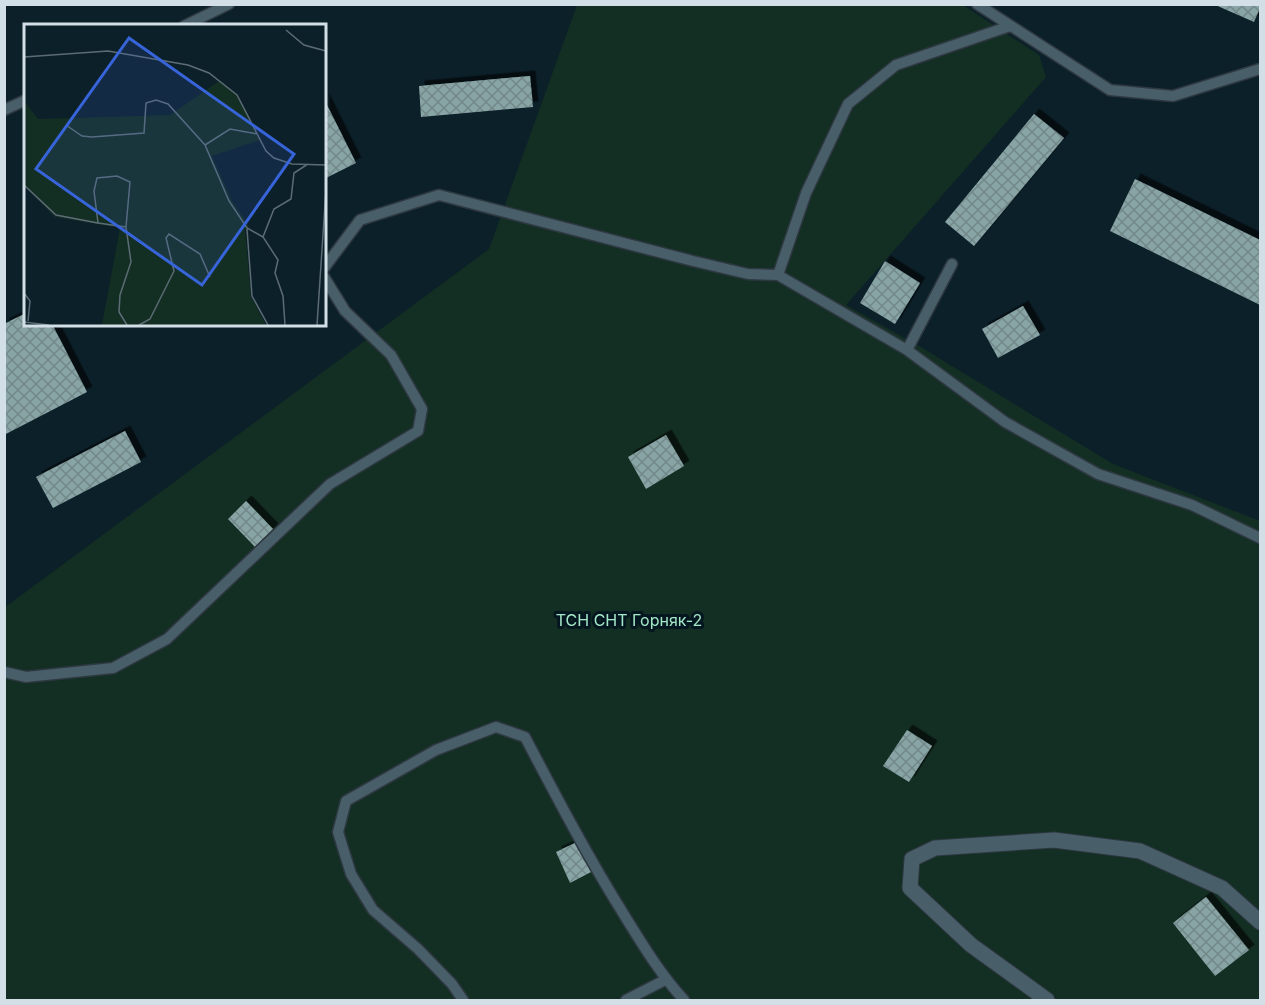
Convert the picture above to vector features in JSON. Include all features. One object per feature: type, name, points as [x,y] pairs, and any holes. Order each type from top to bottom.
[{"type":"street","points":[[1047,1000],[971,945],[910,888],[912,859],[935,848],[1054,840],[1140,851],[1222,888],[1260,922]]},
{"type":"lane","points":[[188,24],[229,4]]},
{"type":"lane","points":[[977,4],[1110,90],[1173,96],[1260,69]]},
{"type":"lane","points":[[778,275],[806,193],[848,104],[896,64],[1010,26]]},
{"type":"lane","points":[[4,110],[24,101]]},
{"type":"lane","points":[[326,265],[360,220],[439,195],[748,274],[778,275],[908,350],[1005,422],[1098,474],[1192,505],[1260,538]]},
{"type":"lane","points":[[908,350],[952,264]]},
{"type":"lane","points":[[4,672],[26,677],[113,668],[167,639],[330,484],[418,431],[422,409],[391,355],[345,311],[326,280]]},
{"type":"lane","points":[[464,1000],[452,984],[418,949],[373,910],[351,874],[338,832],[346,801],[436,750],[496,727],[525,737],[561,808],[609,890],[665,980],[684,1000]]},
{"type":"lane","points":[[626,1000],[665,980]]},
{"type":"green space","name":"ТСН СНТ Горняк-2","points":[[577,5],[963,5],[1039,55],[1046,77],[846,305],[919,346],[1113,464],[1260,521],[1260,1000],[5,1000],[4,608],[489,249]]},
{"type":"building","points":[[1213,4],[1260,4],[1260,8],[1254,22]]},
{"type":"building","points":[[530,76],[533,107],[421,117],[419,86]]},
{"type":"building","points":[[326,103],[356,163],[326,178]]},
{"type":"building","points":[[1034,114],[1064,138],[974,246],[945,222]]},
{"type":"building","points":[[1135,179],[1260,240],[1260,305],[1110,231]]},
{"type":"building","points":[[885,261],[920,283],[895,324],[860,303]]},
{"type":"building","points":[[1023,306],[1040,335],[998,358],[982,329]]},
{"type":"building","points":[[24,314],[24,326],[53,326],[87,392],[4,435],[4,324]]},
{"type":"building","points":[[125,431],[141,462],[53,508],[36,477]]},
{"type":"building","points":[[666,435],[684,466],[646,489],[628,457]]},
{"type":"building","points":[[246,501],[273,529],[255,547],[228,519]]},
{"type":"building","points":[[907,730],[932,746],[909,782],[883,766]]},
{"type":"building","points":[[579,841],[593,871],[570,883],[556,852]]},
{"type":"building","points":[[1206,897],[1249,950],[1215,976],[1173,923]]}]
